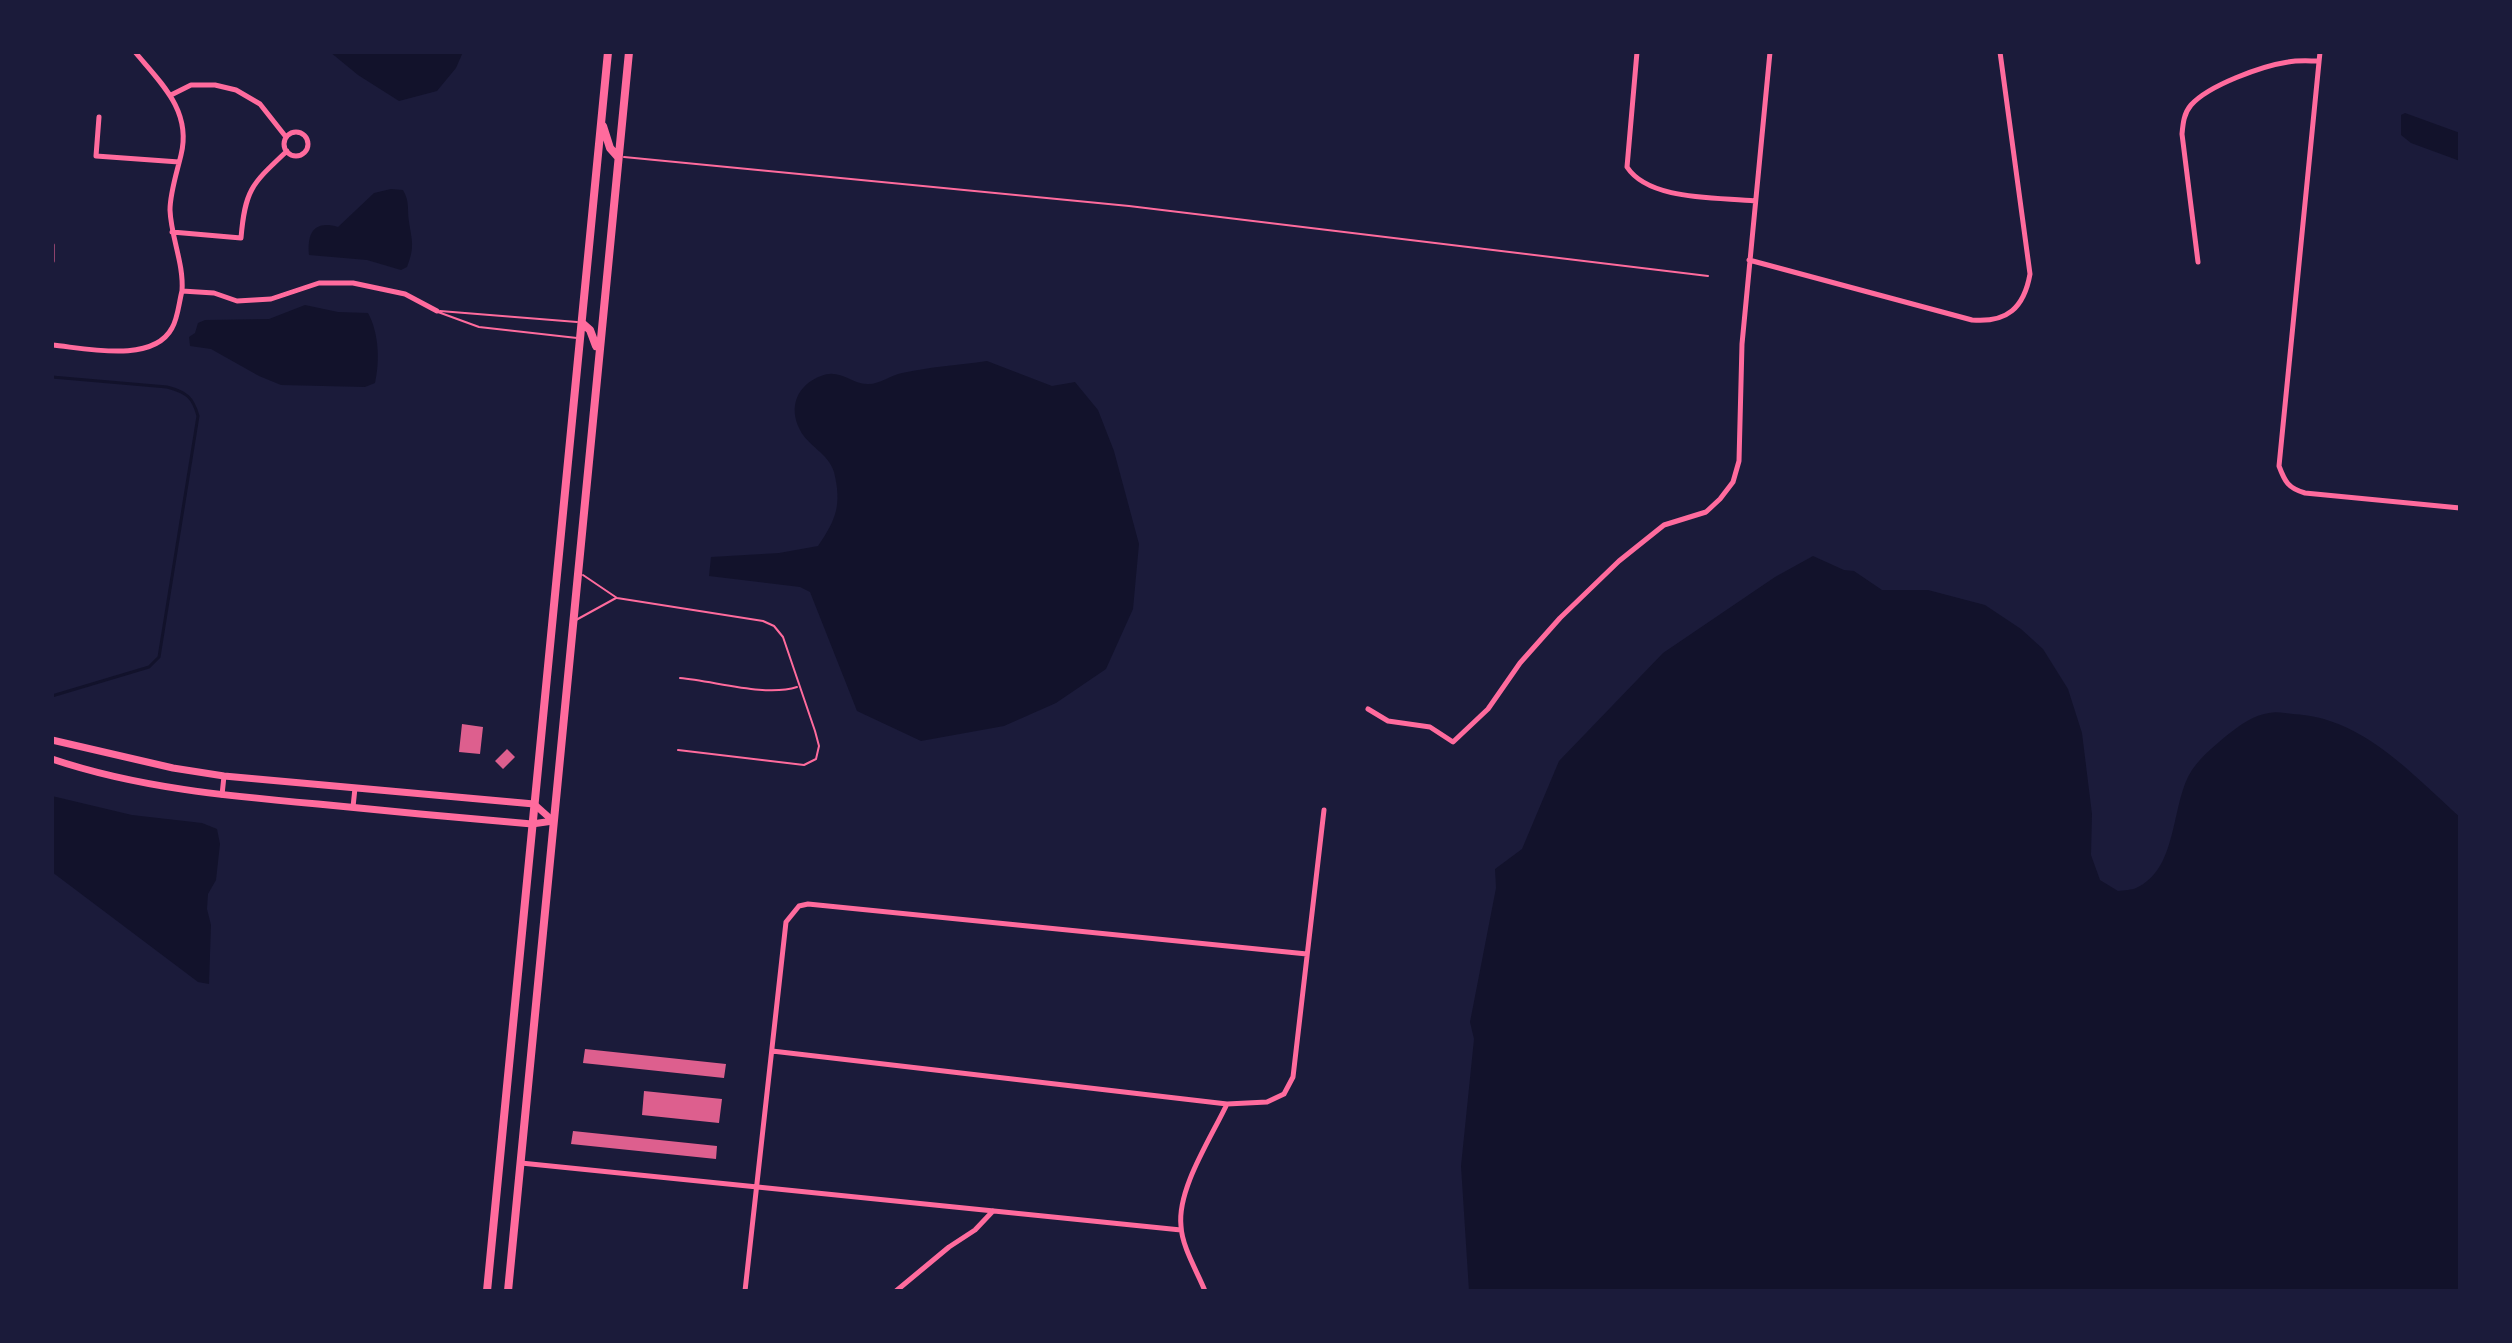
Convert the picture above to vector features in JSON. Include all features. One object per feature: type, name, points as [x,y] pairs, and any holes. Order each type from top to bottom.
[{"type":"main road","points":[[487,1291],[608,52]]},
{"type":"main road","points":[[508,1291],[629,52]]},
{"type":"main road","points":[[602,117],[606,138],[618,157]]},
{"type":"main road","points":[[582,323],[596,340],[598,363]]},
{"type":"main road","points":[[52,740],[173,768],[224,776],[534,804],[553,821]]},
{"type":"main road","points":[[52,759],[84,770],[150,784],[222,795],[532,824],[553,821]]},
{"type":"street","points":[[52,345],[142,350],[157,343],[172,329],[183,280],[172,232],[170,206],[184,144],[184,122],[171,95],[135,52]]},
{"type":"street","points":[[1637,52],[1627,167],[1635,179],[1650,187],[1671,192],[1755,201]]},
{"type":"street","points":[[1368,709],[1388,721],[1430,727],[1453,742],[1488,709],[1520,663],[1560,618],[1619,561],[1664,525],[1706,512],[1733,482],[1739,461],[1742,344],[1770,52]]},
{"type":"street","points":[[1749,260],[1972,320],[2001,318],[2015,309],[2026,294],[2030,274],[2000,52]]},
{"type":"street","points":[[2320,52],[2279,466],[2285,484],[2305,493],[2460,508]]},
{"type":"street","points":[[2198,262],[2182,134],[2183,119],[2190,106],[2205,94],[2260,69],[2289,62],[2319,61]]},
{"type":"street","points":[[171,95],[191,85],[215,85],[236,90],[260,104],[286,137]]},
{"type":"street","points":[[99,117],[96,156],[179,162]]},
{"type":"street","points":[[300,132],[306,137],[309,143],[306,151],[298,156],[287,151],[284,145],[291,133],[300,132]]},
{"type":"street","points":[[172,232],[241,238],[243,206],[250,192],[259,177],[287,151]]},
{"type":"street","points":[[52,245],[52,261]]},
{"type":"street","points":[[182,291],[214,293],[237,301],[271,299],[319,283],[353,283],[405,294],[437,311]]},
{"type":"street","points":[[222,795],[224,776]]},
{"type":"street","points":[[353,807],[355,788]]},
{"type":"street","points":[[772,1051],[1227,1104],[1267,1102],[1284,1094],[1293,1077],[1324,810]]},
{"type":"street","points":[[745,1291],[786,922],[799,906],[808,904],[1307,954]]},
{"type":"street","points":[[1205,1291],[1181,1230],[1180,1212],[1184,1193],[1227,1104]]},
{"type":"street","points":[[520,1163],[1181,1230]]},
{"type":"street","points":[[896,1291],[949,1247],[975,1230],[993,1210]]},
{"type":"lane","points":[[618,157],[1129,206],[1708,276]]},
{"type":"lane","points":[[437,311],[582,323]]},
{"type":"lane","points":[[437,311],[479,327],[580,338]]},
{"type":"lane","points":[[578,573],[617,598],[763,621],[774,626],[783,637],[815,731],[819,746],[816,759],[804,765],[678,750]]},
{"type":"lane","points":[[573,621],[617,598]]},
{"type":"lane","points":[[680,678],[768,691],[783,692],[799,687]]},
{"type":"shaded area","points":[[330,52],[463,52],[456,68],[437,91],[399,101],[358,75]]},
{"type":"shaded area","points":[[2405,113],[2460,133],[2460,161],[2411,143],[2401,135],[2401,115]]},
{"type":"shaded area","points":[[403,190],[407,202],[412,244],[407,267],[401,270],[367,260],[309,255],[309,240],[314,230],[323,225],[338,227],[374,193]]},
{"type":"shaded area","points":[[305,305],[338,312],[368,313],[378,347],[375,383],[365,387],[281,385],[211,349],[190,346],[189,337],[195,333],[198,323],[205,320],[269,319]]},
{"type":"shaded area","points":[[987,361],[1052,386],[1075,382],[1098,410],[1114,451],[1139,544],[1133,609],[1106,669],[1056,703],[1004,726],[921,741],[857,711],[810,592],[800,587],[709,576],[711,557],[779,553],[818,546],[829,528],[837,503],[834,472],[828,460],[803,435],[795,413],[797,398],[813,380],[833,374],[871,384],[912,371]]},
{"type":"shaded area","points":[[1813,556],[1844,570],[1854,571],[1882,590],[1928,590],[1985,605],[2021,629],[2043,649],[2068,689],[2082,733],[2092,814],[2091,855],[2100,880],[2118,891],[2136,888],[2159,868],[2171,838],[2183,789],[2196,764],[2231,732],[2263,714],[2278,712],[2318,718],[2364,737],[2404,766],[2460,817],[2460,1291],[1469,1291],[1461,1166],[1474,1039],[1470,1022],[1496,888],[1495,869],[1522,849],[1559,761],[1663,653],[1775,577]]},
{"type":"shaded area","points":[[52,796],[132,815],[202,823],[217,829],[220,844],[216,880],[208,894],[207,909],[211,925],[209,984],[198,982],[52,872]]},
{"type":"building","points":[[462,724],[483,727],[480,754],[459,752]]},
{"type":"building","points":[[507,749],[515,757],[503,769],[495,761]]},
{"type":"building","points":[[585,1049],[726,1064],[724,1078],[583,1063]]},
{"type":"building","points":[[644,1091],[722,1099],[719,1123],[642,1115]]},
{"type":"building","points":[[573,1131],[717,1146],[716,1159],[571,1144]]},
{"type":"waterway","points":[[52,377],[167,387],[188,396],[198,416],[159,657],[149,667],[52,696]]}]
